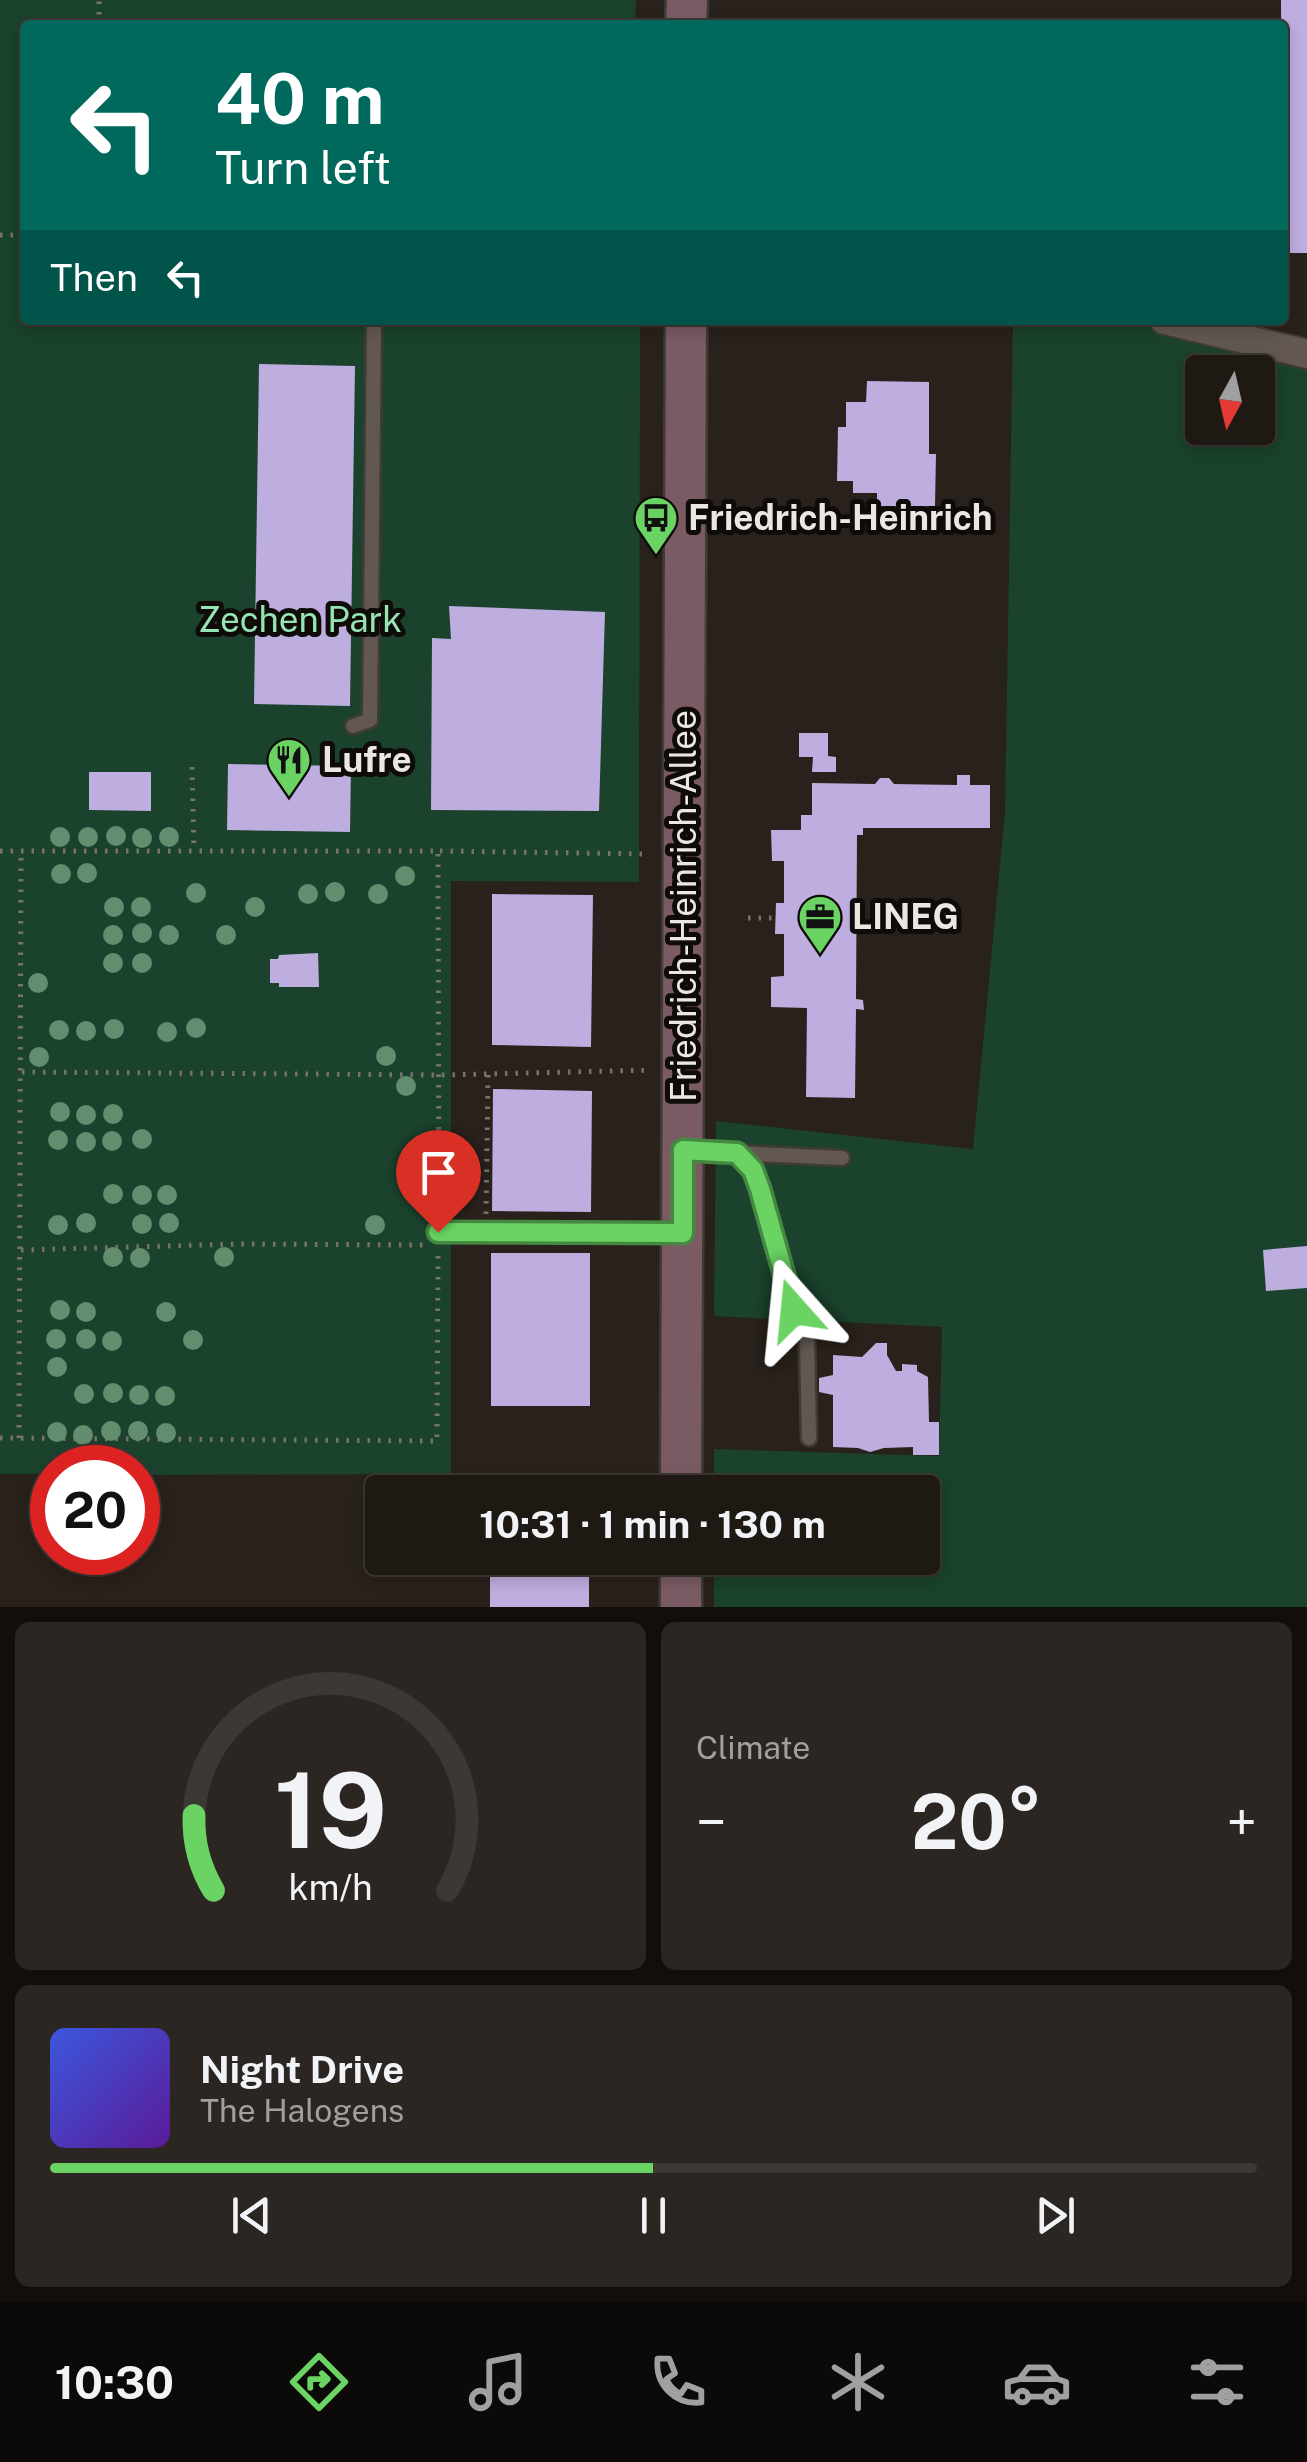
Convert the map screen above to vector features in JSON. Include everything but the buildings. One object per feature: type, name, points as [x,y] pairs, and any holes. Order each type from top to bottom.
[{"type":"main road","name":"Friedrich-Heinrich-Allee","points":[[681,1475],[686,325]]},
{"type":"main road","points":[[681,1575],[681,1607]]},
{"type":"street","points":[[1185,325],[1307,354]]},
{"type":"lane","points":[[353,726],[370,720],[374,325]]},
{"type":"lane","points":[[683,1150],[842,1158]]},
{"type":"lane","points":[[737,1153],[753,1170],[786,1293],[808,1339],[809,1438]]},
{"type":"lane","points":[[438,1232],[683,1233]]},
{"type":"path","points":[[192,766],[194,851]]},
{"type":"path","points":[[0,851],[646,854]]},
{"type":"path","points":[[19,1438],[21,851]]},
{"type":"path","points":[[438,852],[438,1232]]},
{"type":"path","points":[[748,918],[776,918]]},
{"type":"path","points":[[22,1072],[441,1075],[684,1070]]},
{"type":"path","points":[[486,1232],[488,1074]]},
{"type":"path","points":[[0,1438],[436,1441],[438,1245],[238,1244],[21,1250]]},
{"type":"green space","name":"Zechen Park","points":[[0,0],[636,0],[635,20],[20,20],[20,325],[640,325],[639,882],[451,881],[451,1474],[160,1475],[160,1445],[30,1445],[30,1474],[0,1474]]},
{"type":"green space","points":[[1013,325],[1185,325],[1307,354],[1307,1607],[714,1607],[714,1575],[940,1575],[940,1475],[714,1475],[714,1449],[939,1456],[942,1327],[714,1316],[716,1121],[973,1149],[1005,812]]},
{"type":"place","name":"Friedrich-Heinrich","points":[[656,556]]},
{"type":"place","name":"Lufre","points":[[289,798]]},
{"type":"place","name":"LINEG","points":[[820,955]]},
{"type":"route","points":[[438,1232],[683,1233],[683,1150],[724,1150],[737,1153],[753,1170],[794,1310]]}]
